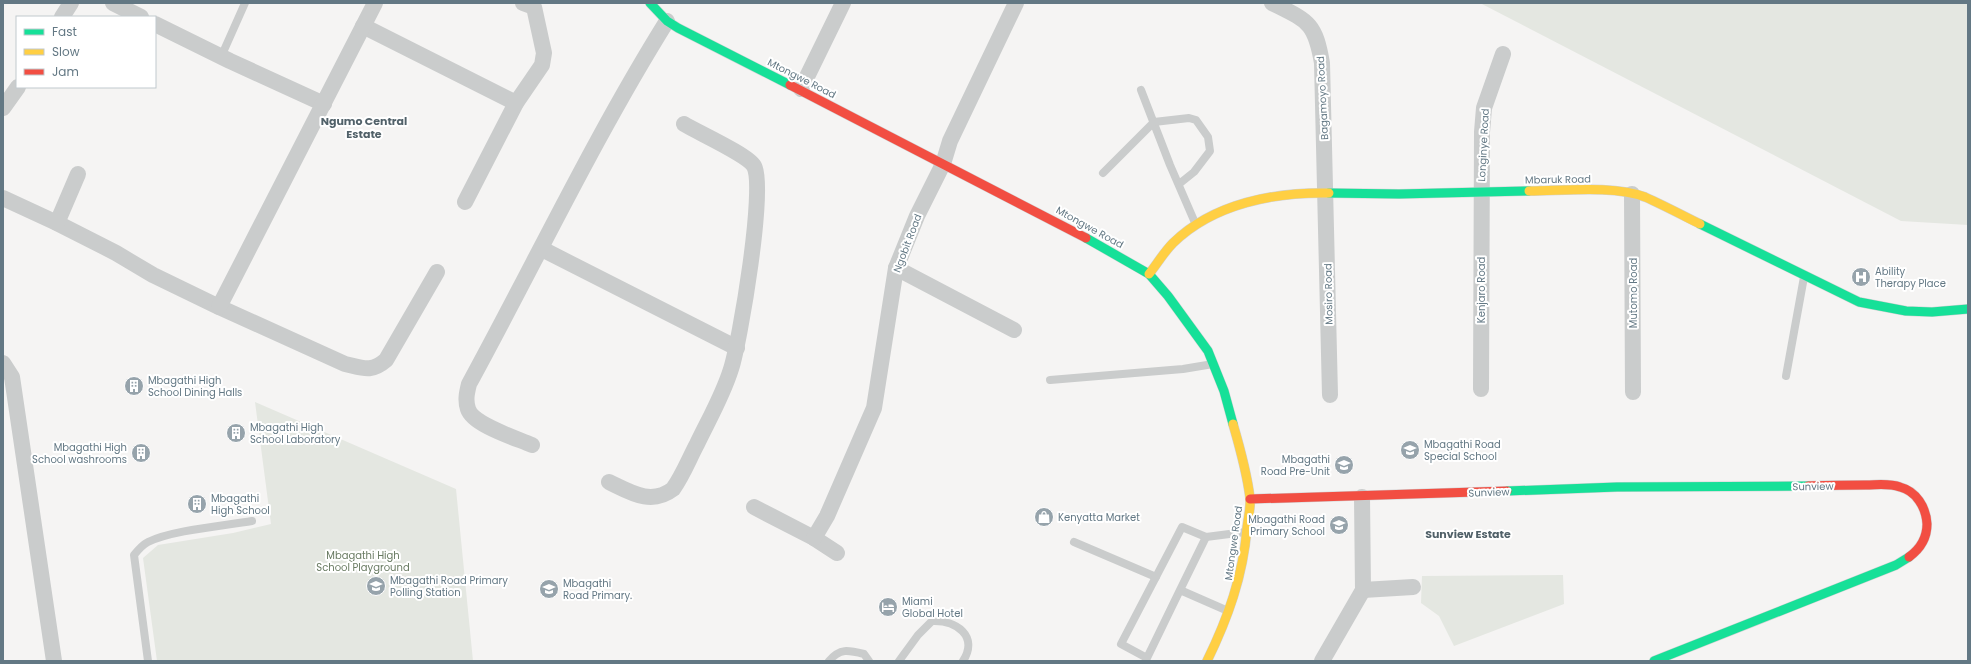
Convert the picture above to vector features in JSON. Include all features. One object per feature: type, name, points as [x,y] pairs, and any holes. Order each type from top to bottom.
[{"type":"street","points":[[63,16],[71,3]]},
{"type":"street","points":[[113,3],[139,16]]},
{"type":"street","points":[[219,307],[376,3]]},
{"type":"street","points":[[465,202],[516,103],[542,65],[544,53],[534,7],[523,3]]},
{"type":"street","name":"Mtongwe Road","points":[[650,3],[667,21],[1061,224],[1149,274],[1187,321],[1208,351],[1233,418],[1242,454],[1250,499],[1247,532],[1236,593],[1222,631],[1207,661]]},
{"type":"street","points":[[801,89],[843,3]]},
{"type":"street","name":"Ngobit Road","points":[[814,538],[827,516],[874,408],[896,268],[918,216],[943,164],[950,141],[1016,3]]},
{"type":"street","name":"Bagamoyo Road","points":[[1272,3],[1302,18],[1310,25],[1318,40],[1322,63],[1326,193]]},
{"type":"street","points":[[532,445],[477,421],[468,410],[466,398],[469,384],[542,249],[588,156],[635,72],[667,21]]},
{"type":"street","points":[[156,24],[221,57],[324,104]]},
{"type":"street","points":[[363,26],[516,103]]},
{"type":"street","name":"Longinye Road","points":[[1480,192],[1484,108],[1503,54]]},
{"type":"street","points":[[3,108],[17,88]]},
{"type":"street","points":[[608,482],[630,492],[650,497],[660,497],[673,489],[717,403],[731,370],[738,348],[753,239],[758,195],[758,177],[754,165],[741,155],[684,124]]},
{"type":"street","points":[[57,223],[78,174]]},
{"type":"street","name":"Mbaruk Road","points":[[1149,274],[1173,243],[1197,225],[1233,206],[1280,196],[1326,193],[1399,194],[1600,190],[1644,197],[1859,302],[1906,311],[1932,312],[1968,309]]},
{"type":"street","name":"Kenjaro Road","points":[[1480,192],[1482,217],[1481,389]]},
{"type":"street","name":"Mosiro Road","points":[[1326,193],[1330,396]]},
{"type":"street","name":"Mutomo Road","points":[[1632,194],[1633,392]]},
{"type":"street","points":[[3,198],[57,223],[116,253],[153,275],[219,307],[345,364],[367,369],[377,367],[386,360],[437,272]]},
{"type":"street","points":[[542,249],[738,348]]},
{"type":"street","points":[[896,268],[1014,330]]},
{"type":"street","points":[[3,363],[12,377],[54,661]]},
{"type":"street","name":"Sunview","points":[[1250,499],[1283,497],[1362,497],[1617,487],[1883,485],[1901,487],[1912,493],[1920,501],[1925,514],[1926,535],[1916,552],[1896,565],[1654,661]]},
{"type":"street","points":[[1322,661],[1363,590],[1362,497]]},
{"type":"street","points":[[754,507],[814,538],[837,553]]},
{"type":"street","points":[[1363,590],[1413,587]]},
{"type":"lane","points":[[221,57],[246,3]]},
{"type":"lane","points":[[1141,90],[1178,184],[1197,225]]},
{"type":"lane","points":[[1104,173],[1154,122],[1189,118],[1196,120],[1201,125],[1208,137],[1210,151],[1194,172],[1178,184]]},
{"type":"lane","points":[[1786,376],[1804,276]]},
{"type":"lane","points":[[1050,380],[1183,369],[1213,364]]},
{"type":"lane","points":[[148,661],[134,555],[147,542],[171,535],[252,521]]},
{"type":"lane","points":[[1206,537],[1147,658],[1121,644],[1182,527],[1206,537],[1247,532]]},
{"type":"lane","points":[[1074,542],[1156,577]]},
{"type":"lane","points":[[1180,590],[1229,612]]},
{"type":"lane","points":[[899,661],[918,635],[932,621],[944,620],[961,629],[968,640],[968,653],[962,661]]},
{"type":"lane","points":[[829,661],[835,654],[848,650],[864,654],[869,661]]},
{"type":"green space","points":[[1480,3],[1968,3],[1968,225],[1901,221]]},
{"type":"green space","name":"Mbagathi High School Playground","points":[[255,402],[456,489],[473,661],[157,661],[143,558],[158,545],[233,533],[271,524]]},
{"type":"green space","points":[[1563,575],[1564,604],[1454,646],[1439,616],[1421,603],[1422,576]]},
{"type":"traffic: fast","points":[[650,3],[667,21],[678,28],[790,85]]},
{"type":"traffic: fast","points":[[1329,193],[1399,194],[1529,191]]},
{"type":"traffic: fast","points":[[1700,224],[1859,302],[1906,311],[1932,312],[1968,309]]},
{"type":"traffic: fast","points":[[1086,238],[1149,274],[1168,296],[1208,351],[1224,391],[1233,424]]},
{"type":"traffic: fast","points":[[1507,491],[1617,487],[1808,486]]},
{"type":"traffic: fast","points":[[1654,661],[1896,565],[1909,557]]},
{"type":"traffic: slow","points":[[1529,191],[1603,190],[1632,193],[1645,197],[1700,224]]},
{"type":"traffic: slow","points":[[1149,274],[1173,243],[1189,229],[1226,209],[1267,198],[1308,193],[1329,193]]},
{"type":"traffic: slow","points":[[1207,661],[1222,629],[1238,580],[1245,546],[1250,509],[1247,479],[1233,424]]},
{"type":"traffic: jam","points":[[790,85],[1086,238]]},
{"type":"traffic: jam","points":[[1808,486],[1887,485],[1900,487],[1911,492],[1919,501],[1925,512],[1927,529],[1922,543],[1909,557]]},
{"type":"traffic: jam","points":[[1250,499],[1507,491]]},
{"type":"place","name":"Ability Therapy Place","points":[[1861,277]]},
{"type":"place","name":"Mbagathi High School Dining Halls","points":[[134,386]]},
{"type":"place","name":"Mbagathi High School Laboratory","points":[[236,433]]},
{"type":"place","name":"Mbagathi Road Special School","points":[[1410,450]]},
{"type":"place","name":"Mbagathi High School washrooms","points":[[141,453]]},
{"type":"place","name":"Mbagathi Road Pre-Unit","points":[[1344,465]]},
{"type":"place","name":"Mbagathi High School","points":[[197,504]]},
{"type":"place","name":"Kenyatta Market","points":[[1044,517]]},
{"type":"place","name":"Mbagathi Road Primary School","points":[[1339,525]]},
{"type":"place","name":"Mbagathi Road Primary Polling Station","points":[[376,586]]},
{"type":"place","name":"Mbagathi Road Primary.","points":[[549,589]]},
{"type":"place","name":"Miami Global Hotel","points":[[888,607]]},
{"type":"district","name":"Ngumo Central Estate","points":[[364,127]]},
{"type":"district","name":"Sunview Estate","points":[[1468,534]]}]
